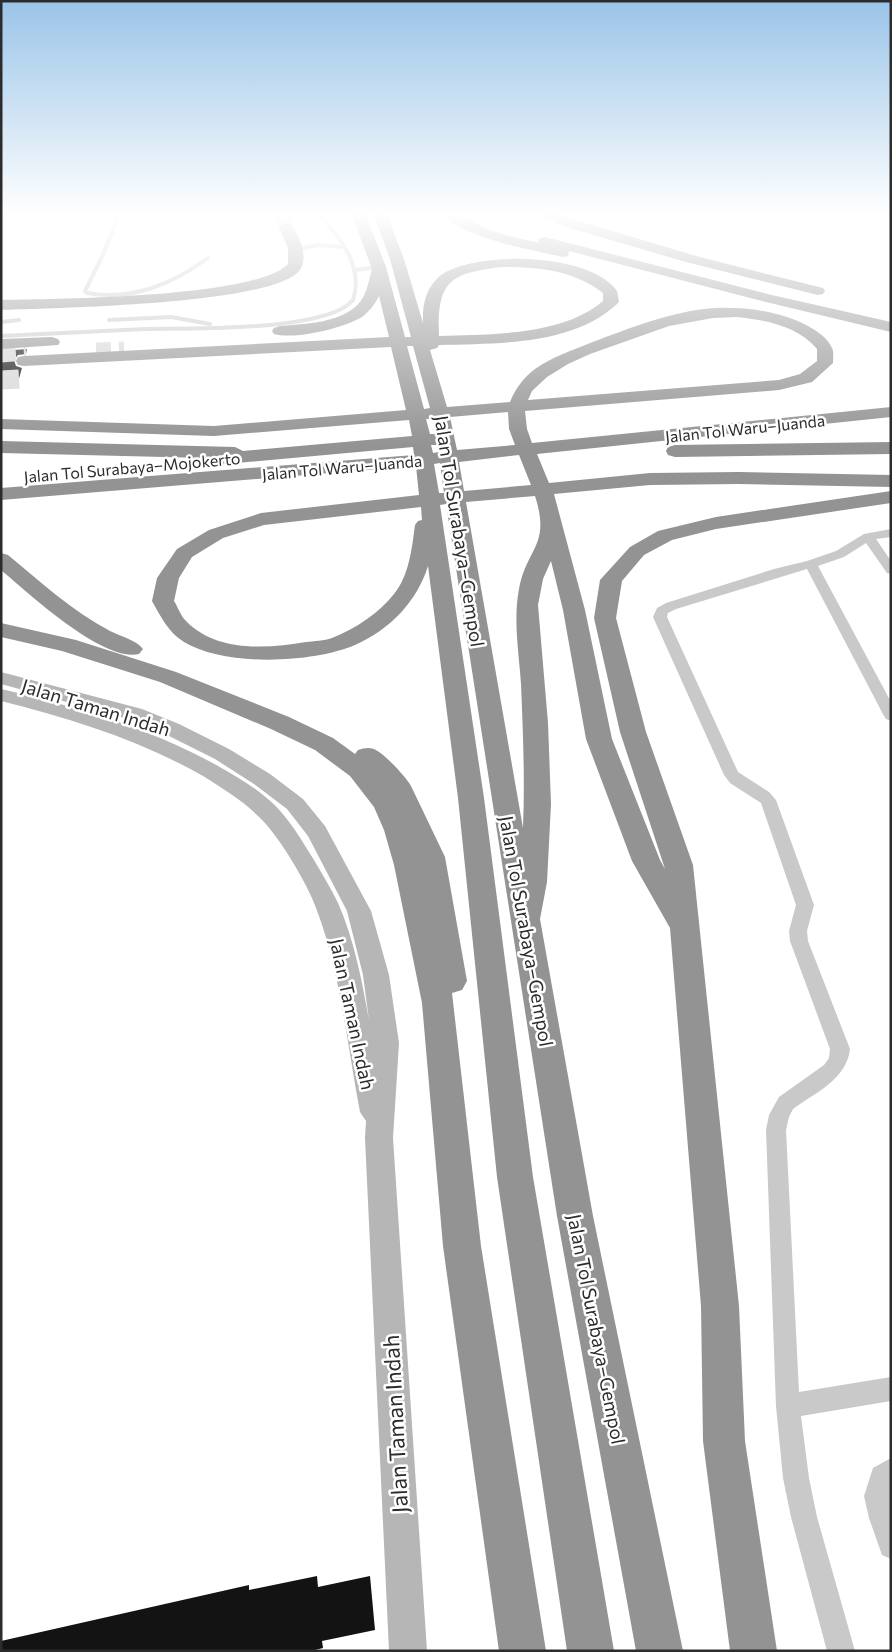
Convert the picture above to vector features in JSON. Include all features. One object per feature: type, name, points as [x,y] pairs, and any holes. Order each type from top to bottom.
[{"type":"highway","points":[[1,305],[152,298],[208,292]]},
{"type":"highway","points":[[1,344],[267,333],[303,329],[332,323],[355,315],[364,307],[373,292]]},
{"type":"highway","name":"Jalan Tol Surabaya–Gempol","points":[[385,292],[420,429],[426,486],[469,788],[516,1177],[591,1651]]},
{"type":"highway","name":"Jalan Tol Surabaya–Gempol","points":[[411,292],[438,354],[444,427],[473,614],[575,1216],[660,1651]]},
{"type":"highway","points":[[435,292],[431,308],[438,354]]},
{"type":"highway","points":[[438,354],[497,336],[555,330],[579,323],[600,313],[611,302],[610,292]]},
{"type":"highway","points":[[744,292],[891,327]]},
{"type":"highway","points":[[772,292],[891,317]]},
{"type":"highway","points":[[822,292],[834,295]]},
{"type":"highway","points":[[124,348],[364,347],[438,354],[571,335],[598,327],[615,316],[625,304]]},
{"type":"highway","points":[[1,424],[181,432],[312,424],[562,403],[779,385],[806,378],[825,363],[825,349],[810,333],[781,320],[754,315],[708,313],[689,316],[644,329],[573,356],[546,370],[527,386],[519,399],[516,414],[518,429],[537,475],[551,519],[574,610],[599,739],[646,861],[686,929]]},
{"type":"highway","points":[[93,373],[364,347]]},
{"type":"highway","points":[[24,362],[242,349]]},
{"type":"highway","points":[[24,362],[96,350]]},
{"type":"highway","points":[[24,362],[212,361]]},
{"type":"highway","points":[[504,434],[891,396]]},
{"type":"highway","name":"Jalan Tol Waru–Juanda","points":[[1,494],[574,450],[891,412]]},
{"type":"highway","name":"Jalan Tol Surabaya–Mojokerto","points":[[1,479],[466,437]]},
{"type":"highway","points":[[1,447],[266,454]]},
{"type":"highway","points":[[574,450],[891,448]]},
{"type":"highway","points":[[426,486],[424,540],[415,575],[402,599],[375,625],[339,643],[292,652],[248,654],[205,645],[178,626],[163,601],[168,578],[184,553],[216,534],[262,519],[388,504],[585,486],[650,479],[729,478],[891,481]]},
{"type":"highway","points":[[754,1651],[724,1441],[720,1306],[680,865],[633,732],[604,618],[611,580],[637,550],[665,536],[716,523],[891,497]]},
{"type":"highway","points":[[525,919],[533,882],[538,781],[527,605],[533,577],[551,532],[551,519]]},
{"type":"highway","points":[[1,558],[56,607],[87,629],[108,641],[280,706],[352,741],[398,786],[431,857],[456,1010],[469,1129],[455,1172]]},
{"type":"highway","points":[[1,630],[68,645],[168,677],[289,727],[324,744],[359,770],[386,803],[398,830],[408,865],[438,1004],[462,1246],[523,1651]]},
{"type":"street","points":[[841,1651],[804,1517],[796,1478],[788,1406],[776,1130],[786,1103],[831,1071],[839,1060],[840,1049],[799,941],[798,931],[805,905],[768,800],[761,793],[737,781],[732,775],[660,618],[662,611],[671,606],[778,572],[811,564],[840,554],[868,537],[891,533]]},
{"type":"street","points":[[868,537],[891,570]]},
{"type":"street","points":[[811,564],[891,716]]},
{"type":"street","name":"Jalan Taman Indah","points":[[1,678],[135,714],[172,729],[222,754],[262,779],[295,804],[317,832],[344,879],[359,911],[376,975],[386,1043],[379,1138],[408,1651]]},
{"type":"street","name":"Jalan Taman Indah","points":[[1,695],[56,708],[116,726],[157,743],[242,790],[273,817],[293,844],[331,915],[348,984],[379,1138]]},
{"type":"street","points":[[788,1406],[891,1389]]},
{"type":"street","points":[[891,1471],[882,1477],[878,1496],[882,1518],[891,1546]]},
{"type":"lane","points":[[87,292],[134,292]]},
{"type":"lane","points":[[1,336],[294,322],[335,312],[352,301],[355,292]]},
{"type":"lane","points":[[109,320],[164,316],[187,318],[217,326]]},
{"type":"lane","points":[[1,322],[19,320]]},
{"type":"building","points":[[27,349],[26,354],[18,355],[14,360],[16,366],[22,368],[18,382],[1,383],[1,351]]},
{"type":"building","points":[[317,1576],[318,1587],[370,1576],[375,1630],[322,1641],[323,1648],[311,1651],[1,1651],[1,1641],[249,1585],[249,1590]]},
{"type":"tunnel","points":[[96,350],[124,349]]},
{"type":"tunnel","points":[[1,355],[26,353]]},
{"type":"tunnel","points":[[1,380],[19,379]]}]
